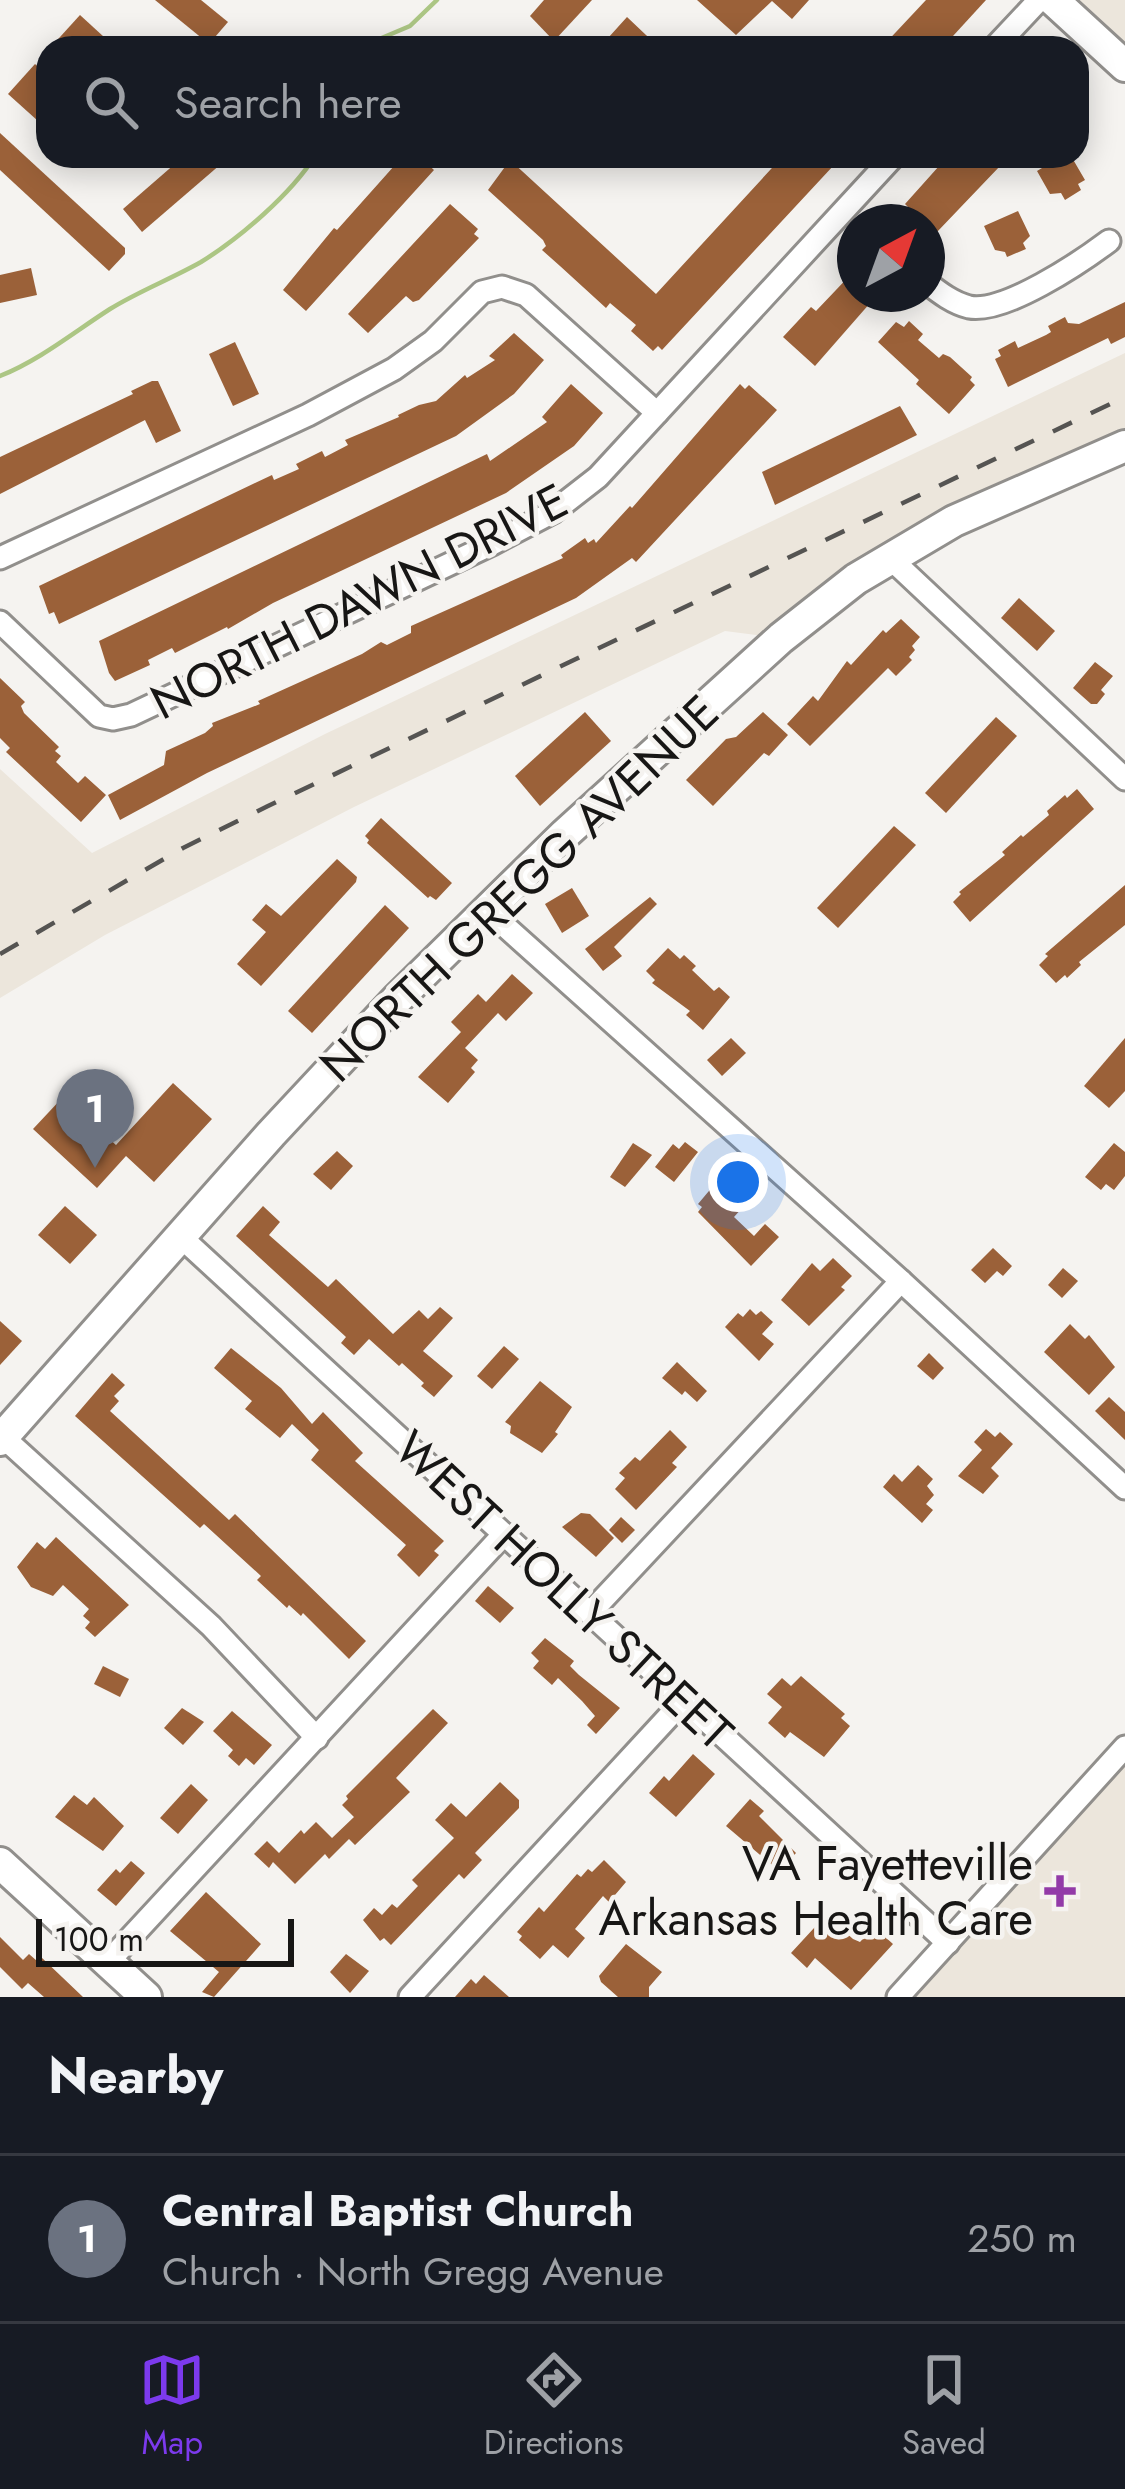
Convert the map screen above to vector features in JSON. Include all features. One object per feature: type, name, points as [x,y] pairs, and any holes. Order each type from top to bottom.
[{"type":"main road","points":[[1054,0],[1125,66]]},
{"type":"main road","name":"NORTH GREGG AVENUE","points":[[2,1438],[313,1087],[565,834],[781,638],[890,558],[954,521],[1125,446]]},
{"type":"main road","points":[[0,1863],[146,1997]]},
{"type":"street","points":[[1005,36],[1039,0]]},
{"type":"street","name":"NORTH DAWN DRIVE","points":[[859,204],[885,168]]},
{"type":"street","name":"NORTH DAWN DRIVE","points":[[0,622],[99,716],[112,719],[152,705],[553,512],[598,477],[837,229]]},
{"type":"street","points":[[945,296],[974,308],[996,304],[1079,264],[1108,241]]},
{"type":"street","points":[[0,558],[308,415],[394,369],[433,341],[482,292],[502,287],[526,295],[657,413]]},
{"type":"street","points":[[890,558],[1125,779]]},
{"type":"street","points":[[487,910],[1125,1488]]},
{"type":"street","name":"WEST HOLLY STREET","points":[[181,1237],[948,1942]]},
{"type":"street","points":[[590,1613],[901,1281]]},
{"type":"street","points":[[2,1438],[211,1626],[317,1738]]},
{"type":"street","points":[[108,1962],[504,1534]]},
{"type":"street","points":[[410,1997],[684,1700]]},
{"type":"street","points":[[898,1997],[1125,1747]]},
{"type":"shaded area","points":[[1053,0],[1125,0],[1125,66]]},
{"type":"shaded area","points":[[1125,353],[1125,446],[954,521],[781,638],[725,631],[354,807],[105,935],[0,998],[0,769],[92,853],[325,734]]},
{"type":"shaded area","name":"VA Fayetteville Arkansas Health Care","points":[[1125,1747],[1125,1997],[898,1997]]},
{"type":"building","points":[[155,0],[201,0],[228,22],[216,36],[199,36]]},
{"type":"building","points":[[544,0],[592,0],[559,36],[549,36],[530,16]]},
{"type":"building","points":[[697,0],[809,0],[792,19],[772,1],[736,35]]},
{"type":"building","points":[[926,0],[986,0],[953,36],[892,36]]},
{"type":"building","points":[[80,15],[103,36],[61,36]]},
{"type":"building","points":[[627,17],[647,36],[610,36]]},
{"type":"building","points":[[35,64],[36,65],[36,119],[8,94]]},
{"type":"building","points":[[0,133],[125,248],[125,254],[109,271],[0,170]]},
{"type":"building","points":[[170,168],[216,168],[142,232],[123,209]]},
{"type":"building","points":[[392,168],[434,170],[306,311],[283,290]]},
{"type":"building","points":[[504,168],[519,168],[656,294],[772,168],[831,168],[662,350],[658,346],[653,351],[631,331],[636,325],[610,303],[606,308],[542,250],[543,240],[488,190]]},
{"type":"building","points":[[937,168],[998,168],[945,224],[945,204],[905,204]]},
{"type":"building","points":[[1078,168],[1085,180],[1078,184],[1081,190],[1065,200],[1061,193],[1050,194],[1037,171]]},
{"type":"building","points":[[450,204],[478,229],[474,234],[479,238],[419,300],[413,302],[406,296],[368,333],[348,314]]},
{"type":"building","points":[[1018,211],[1030,236],[1023,243],[1026,249],[1007,257],[995,250],[984,226]]},
{"type":"building","points":[[31,268],[37,295],[0,303],[0,275]]},
{"type":"building","points":[[837,289],[837,312],[862,312],[815,366],[783,337],[811,307],[816,311]]},
{"type":"building","points":[[1125,302],[1125,337],[1111,344],[1108,338],[1008,387],[995,359],[1001,356],[998,350],[1015,341],[1018,348],[1046,335],[1051,332],[1048,326],[1065,317],[1068,323],[1079,324]]},
{"type":"building","points":[[909,321],[923,334],[918,340],[939,358],[943,354],[950,357],[972,377],[975,385],[949,414],[878,342],[896,322],[904,327]]},
{"type":"building","points":[[514,333],[544,360],[514,394],[456,436],[59,624],[54,612],[49,614],[39,586],[272,475],[274,480],[299,469],[296,464],[322,451],[325,457],[348,445],[345,440],[436,401],[465,375],[495,360],[489,356]]},
{"type":"building","points":[[235,342],[259,394],[233,406],[209,354]]},
{"type":"building","points":[[158,381],[181,431],[156,443],[145,420],[0,494],[0,457]]},
{"type":"building","points":[[571,384],[603,413],[574,446],[506,493],[228,629],[175,653],[172,648],[148,660],[150,665],[115,681],[109,673],[99,641],[487,454],[490,461],[547,422],[542,417]]},
{"type":"building","points":[[740,384],[745,389],[749,385],[777,410],[636,562],[632,558],[576,598],[207,773],[120,820],[108,795],[164,765],[166,751],[205,733],[212,723],[260,704],[258,701],[381,642],[387,645],[411,633],[411,626],[563,558],[585,538],[596,543]]},
{"type":"building","points":[[900,406],[917,435],[775,505],[762,472]]},
{"type":"building","points":[[1019,598],[1055,631],[1037,651],[1001,618]]},
{"type":"building","points":[[901,619],[920,637],[912,646],[912,660],[896,676],[888,668],[810,746],[787,724],[813,696],[818,701],[847,661],[851,665],[883,630],[886,633]]},
{"type":"building","points":[[1095,662],[1113,676],[1101,690],[1105,694],[1091,704],[1073,688]]},
{"type":"building","points":[[0,678],[25,702],[21,706],[24,713],[59,747],[55,751],[61,756],[56,762],[78,783],[85,776],[106,795],[81,822],[6,752],[10,748],[0,738]]},
{"type":"building","points":[[585,712],[611,741],[540,806],[515,776]]},
{"type":"building","points":[[763,712],[788,735],[713,806],[686,780],[726,739],[736,737]]},
{"type":"building","points":[[996,717],[1017,736],[946,813],[925,793]]},
{"type":"building","points":[[1077,789],[1094,809],[970,922],[953,902],[959,892]]},
{"type":"building","points":[[381,818],[452,883],[436,900],[367,843],[365,836]]},
{"type":"building","points":[[894,826],[916,845],[838,928],[817,908]]},
{"type":"building","points":[[337,859],[357,877],[356,882],[261,986],[237,964],[266,932],[252,920],[266,904],[281,916]]},
{"type":"building","points":[[1125,885],[1125,925],[1056,983],[1039,965],[1045,954]]},
{"type":"building","points":[[572,888],[589,916],[562,933],[545,904]]},
{"type":"building","points":[[650,897],[657,904],[614,947],[622,956],[603,971],[585,949]]},
{"type":"building","points":[[385,905],[409,928],[312,1033],[288,1011]]},
{"type":"building","points":[[668,948],[696,966],[692,970],[714,991],[719,987],[730,997],[703,1030],[686,1015],[690,1011],[652,983],[655,980],[646,971]]},
{"type":"building","points":[[512,974],[533,993],[506,1021],[498,1013],[465,1048],[478,1060],[471,1068],[475,1072],[448,1103],[418,1077],[461,1032],[451,1022],[478,994],[486,1002]]},
{"type":"building","points":[[731,1038],[746,1053],[722,1076],[707,1060]]},
{"type":"building","points":[[1125,1038],[1125,1091],[1109,1108],[1084,1086]]},
{"type":"building","points":[[173,1083],[212,1119],[154,1182],[126,1156],[97,1188],[33,1129],[63,1097],[116,1145]]},
{"type":"building","points":[[685,1142],[698,1152],[674,1182],[655,1167],[673,1144],[679,1149]]},
{"type":"building","points":[[633,1143],[652,1155],[625,1187],[610,1177]]},
{"type":"building","points":[[1114,1143],[1125,1152],[1125,1176],[1114,1190],[1106,1184],[1101,1190],[1085,1177]]},
{"type":"building","points":[[337,1151],[353,1166],[331,1190],[313,1174]]},
{"type":"building","points":[[719,1179],[743,1207],[734,1217],[754,1236],[765,1224],[779,1237],[751,1266],[698,1212],[702,1207],[698,1204]]},
{"type":"building","points":[[65,1206],[97,1235],[70,1264],[38,1235]]},
{"type":"building","points":[[263,1206],[280,1222],[269,1235],[328,1287],[336,1279],[393,1334],[419,1310],[428,1319],[440,1307],[453,1318],[423,1351],[453,1376],[434,1397],[402,1363],[399,1366],[369,1339],[354,1355],[341,1343],[346,1337],[236,1236]]},
{"type":"building","points":[[993,1248],[1012,1266],[1003,1276],[997,1271],[985,1283],[971,1270]]},
{"type":"building","points":[[833,1258],[852,1276],[841,1287],[845,1290],[809,1326],[781,1300],[812,1263],[820,1271]]},
{"type":"building","points":[[1063,1268],[1078,1281],[1062,1298],[1048,1285]]},
{"type":"building","points":[[750,1309],[756,1315],[761,1311],[773,1322],[762,1334],[774,1344],[759,1361],[725,1327],[738,1313],[743,1317]]},
{"type":"building","points":[[0,1321],[22,1341],[0,1365]]},
{"type":"building","points":[[1070,1324],[1085,1339],[1089,1335],[1115,1367],[1089,1395],[1044,1352]]},
{"type":"building","points":[[504,1346],[519,1359],[492,1389],[477,1376]]},
{"type":"building","points":[[231,1348],[281,1388],[312,1424],[323,1412],[363,1453],[355,1461],[444,1541],[434,1551],[439,1555],[419,1577],[397,1555],[406,1545],[311,1460],[319,1450],[292,1424],[280,1438],[245,1409],[252,1401],[214,1368]]},
{"type":"building","points":[[929,1353],[944,1368],[933,1380],[917,1366]]},
{"type":"building","points":[[677,1362],[707,1391],[697,1402],[662,1378]]},
{"type":"building","points":[[112,1373],[125,1385],[114,1396],[119,1401],[110,1411],[229,1520],[235,1514],[366,1641],[349,1659],[303,1613],[287,1608],[257,1580],[261,1576],[204,1524],[200,1528],[75,1416]]},
{"type":"building","points":[[540,1381],[572,1407],[542,1453],[510,1433],[511,1426],[505,1422]]},
{"type":"building","points":[[1109,1397],[1125,1412],[1125,1440],[1095,1411]]},
{"type":"building","points":[[986,1429],[995,1437],[1000,1432],[1013,1444],[991,1468],[999,1476],[983,1494],[958,1476],[982,1450],[974,1442]]},
{"type":"building","points":[[670,1430],[687,1447],[672,1463],[677,1467],[636,1510],[615,1489],[625,1478],[619,1473],[635,1457],[640,1461]]},
{"type":"building","points":[[918,1465],[933,1479],[927,1486],[934,1495],[926,1504],[933,1510],[922,1523],[883,1487],[894,1474],[902,1482]]},
{"type":"building","points":[[581,1513],[590,1514],[614,1538],[596,1557],[562,1527]]},
{"type":"building","points":[[621,1517],[635,1530],[622,1543],[609,1530]]},
{"type":"building","points":[[56,1537],[129,1605],[95,1637],[85,1628],[90,1622],[83,1616],[89,1609],[63,1585],[53,1596],[31,1587],[17,1567],[37,1542],[45,1549]]},
{"type":"building","points":[[488,1586],[514,1608],[500,1623],[475,1601]]},
{"type":"building","points":[[545,1638],[574,1661],[570,1666],[579,1675],[620,1708],[596,1734],[587,1725],[595,1716],[582,1701],[558,1678],[552,1685],[533,1668],[539,1661],[531,1653]]},
{"type":"building","points":[[103,1666],[129,1679],[120,1697],[94,1684]]},
{"type":"building","points":[[801,1676],[845,1714],[841,1718],[850,1726],[824,1757],[790,1732],[785,1738],[768,1723],[782,1707],[767,1694],[782,1678],[791,1686]]},
{"type":"building","points":[[182,1708],[204,1722],[183,1745],[164,1728]]},
{"type":"building","points":[[433,1709],[448,1723],[396,1778],[410,1792],[355,1845],[349,1839],[329,1859],[325,1854],[295,1884],[273,1862],[269,1868],[254,1854],[267,1841],[279,1853],[316,1822],[332,1838],[354,1817],[342,1805],[346,1796]]},
{"type":"building","points":[[232,1711],[272,1745],[254,1765],[246,1758],[239,1766],[228,1756],[233,1750],[213,1731]]},
{"type":"building","points":[[693,1754],[715,1774],[676,1817],[649,1793],[664,1776],[669,1781]]},
{"type":"building","points":[[500,1782],[519,1800],[519,1808],[475,1853],[482,1860],[464,1879],[459,1874],[391,1945],[384,1938],[380,1941],[363,1920],[374,1908],[382,1915],[392,1904],[397,1908],[418,1886],[412,1880],[454,1838],[435,1820],[451,1803],[466,1817]]},
{"type":"building","points":[[191,1784],[208,1800],[178,1834],[160,1818]]},
{"type":"building","points":[[74,1795],[87,1805],[94,1797],[124,1826],[103,1851],[55,1817]]},
{"type":"building","points":[[750,1799],[764,1811],[759,1816],[796,1853],[779,1871],[726,1826]]},
{"type":"building","points":[[604,1860],[626,1882],[609,1902],[603,1896],[575,1929],[585,1938],[568,1958],[553,1945],[540,1959],[519,1940],[522,1936],[517,1932],[539,1907],[544,1912],[577,1874],[592,1872]]},
{"type":"building","points":[[131,1861],[145,1873],[116,1906],[97,1890],[116,1869],[120,1873]]},
{"type":"building","points":[[206,1892],[261,1944],[214,1997],[202,1992],[219,1972],[170,1931]]},
{"type":"building","points":[[826,1915],[853,1939],[860,1942],[874,1927],[893,1944],[851,1990],[815,1958],[807,1968],[791,1953]]},
{"type":"building","points":[[0,1937],[23,1960],[29,1954],[37,1961],[41,1957],[83,1997],[44,1997],[28,1983],[22,1989],[0,1967]]},
{"type":"building","points":[[626,1944],[662,1972],[649,1987],[649,1997],[618,1997],[601,1982],[599,1976]]},
{"type":"building","points":[[346,1954],[369,1971],[350,1993],[330,1972]]},
{"type":"building","points":[[484,1975],[509,1997],[455,1997],[471,1979],[476,1984]]},
{"type":"waterway","points":[[386,36],[410,26],[437,0]]},
{"type":"waterway","points":[[0,376],[216,252],[279,200],[306,168]]},
{"type":"railway","points":[[0,954],[183,848],[1125,397]]},
{"type":"place","name":"Central Baptist Church","points":[[95,1168]]},
{"type":"place","name":"VA Fayetteville Arkansas Health Care","points":[[1060,1891]]}]
